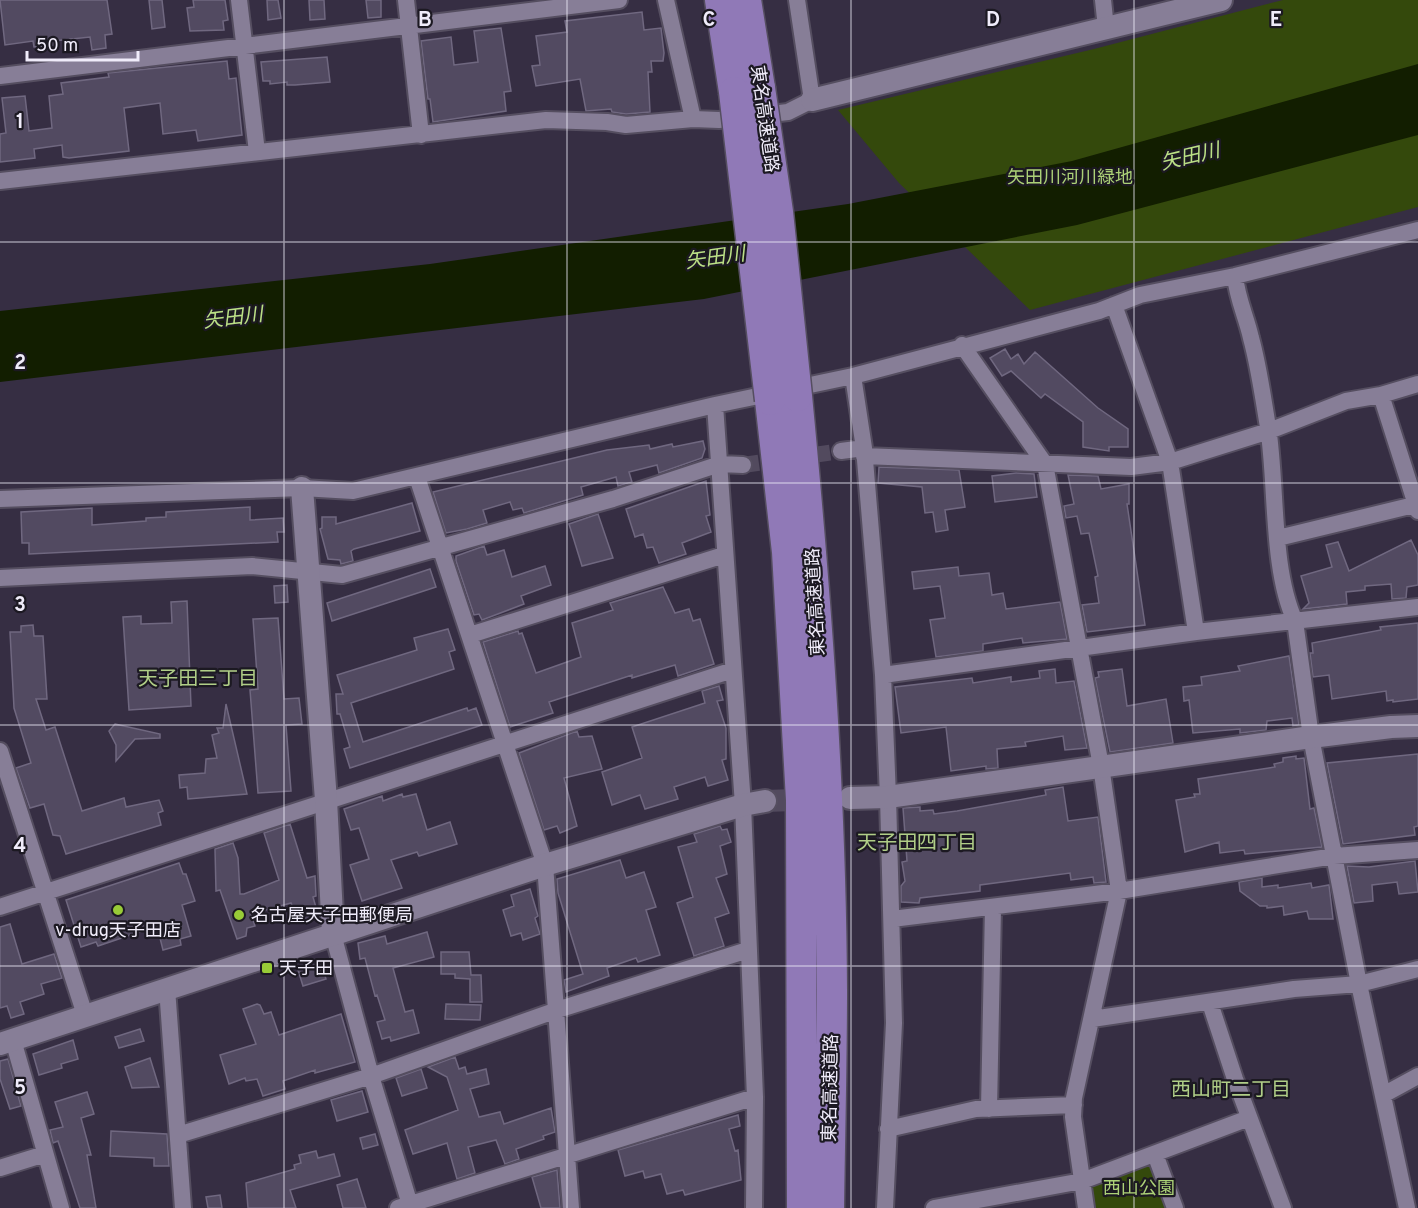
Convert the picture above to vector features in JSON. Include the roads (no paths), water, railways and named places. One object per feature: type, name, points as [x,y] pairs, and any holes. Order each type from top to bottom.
[{"type":"highway","name":"東名高速道路","points":[[720,0],[747,90],[778,213],[787,552],[801,800],[802,1208]]},
{"type":"highway","name":"東名高速道路","points":[[746,0],[747,90]]},
{"type":"highway","name":"東名高速道路","points":[[784,398],[812,550],[832,988],[829,1208]]},
{"type":"street","points":[[239,0],[257,152]]},
{"type":"street","points":[[406,0],[422,135]]},
{"type":"street","points":[[0,76],[244,44],[619,0]]},
{"type":"street","points":[[666,0],[693,119]]},
{"type":"street","points":[[797,0],[812,100]]},
{"type":"street","points":[[1103,0],[1106,28]]},
{"type":"street","points":[[0,181],[546,120],[607,122],[626,125],[693,119],[719,120],[788,112],[812,100],[1221,0]]},
{"type":"street","points":[[0,499],[302,488],[353,491],[715,405],[853,376],[1140,296],[1235,276],[1418,230]]},
{"type":"street","points":[[1235,276],[1238,298],[1251,337],[1269,430],[1278,538],[1289,607],[1295,621],[1311,737],[1359,984],[1407,1208]]},
{"type":"street","points":[[1113,305],[1170,462],[1196,632]]},
{"type":"street","points":[[962,345],[1045,464],[1081,649],[1119,891],[1074,1105],[1073,1118],[1086,1208]]},
{"type":"street","points":[[853,376],[864,452],[883,675],[888,797],[894,1023],[885,1208]]},
{"type":"street","points":[[841,452],[1131,467],[1170,462],[1269,430],[1346,401],[1381,395],[1418,384]]},
{"type":"street","points":[[1278,538],[1417,506],[1381,395]]},
{"type":"street","points":[[715,405],[733,670],[754,803],[748,950],[755,1097],[755,1208]]},
{"type":"street","points":[[0,578],[252,566],[342,575],[441,545],[613,499],[720,464],[743,465]]},
{"type":"street","points":[[417,477],[545,865],[571,1208]]},
{"type":"street","points":[[302,488],[326,800],[333,934],[407,1206],[755,1097]]},
{"type":"street","points":[[470,635],[724,555]]},
{"type":"street","points":[[883,675],[1196,632],[1418,607]]},
{"type":"street","points":[[0,907],[326,800],[360,793],[551,727],[598,716],[733,670]]},
{"type":"street","points":[[850,798],[888,797],[1311,737],[1418,726]]},
{"type":"street","points":[[0,751],[5,787],[48,893],[85,1015]]},
{"type":"street","points":[[61,1208],[7,1042],[545,865],[754,803]]},
{"type":"street","points":[[892,919],[1119,891],[1334,856],[1418,850]]},
{"type":"street","points":[[988,1109],[993,907]]},
{"type":"street","points":[[178,1135],[371,1076],[557,1010],[748,950]]},
{"type":"street","points":[[1092,1019],[1294,989],[1359,984],[1418,969]]},
{"type":"street","points":[[167,988],[183,1208]]},
{"type":"street","points":[[1210,1003],[1249,1118],[1283,1208]]},
{"type":"street","points":[[1383,1095],[1418,1076]]},
{"type":"street","points":[[888,1129],[988,1109],[1074,1105]]},
{"type":"street","points":[[934,1208],[1082,1181],[1249,1118]]},
{"type":"street","points":[[0,1168],[45,1154]]},
{"type":"street","points":[[1155,1154],[1175,1208]]},
{"type":"water","name":"矢田川","points":[[1418,64],[1418,135],[1077,225],[704,299],[0,382],[0,311],[430,264],[848,204],[1072,161]]},
{"type":"tunnel","points":[[743,465],[841,451]]},
{"type":"tunnel","points":[[765,801],[817,799]]},
{"type":"place","name":"v-drug天子田店","points":[[118,910]]},
{"type":"place","name":"名古屋天子田郵便局","points":[[239,915]]},
{"type":"place","name":"天子田","points":[[267,968]]},
{"type":"district","name":"天子田三丁目","points":[[198,678]]},
{"type":"district","name":"天子田四丁目","points":[[917,842]]},
{"type":"district","name":"西山町二丁目","points":[[1231,1089]]},
{"type":"park label","name":"矢田川河川緑地","points":[[1070,177]]},
{"type":"park label","name":"西山公園","points":[[1139,1188]]}]
